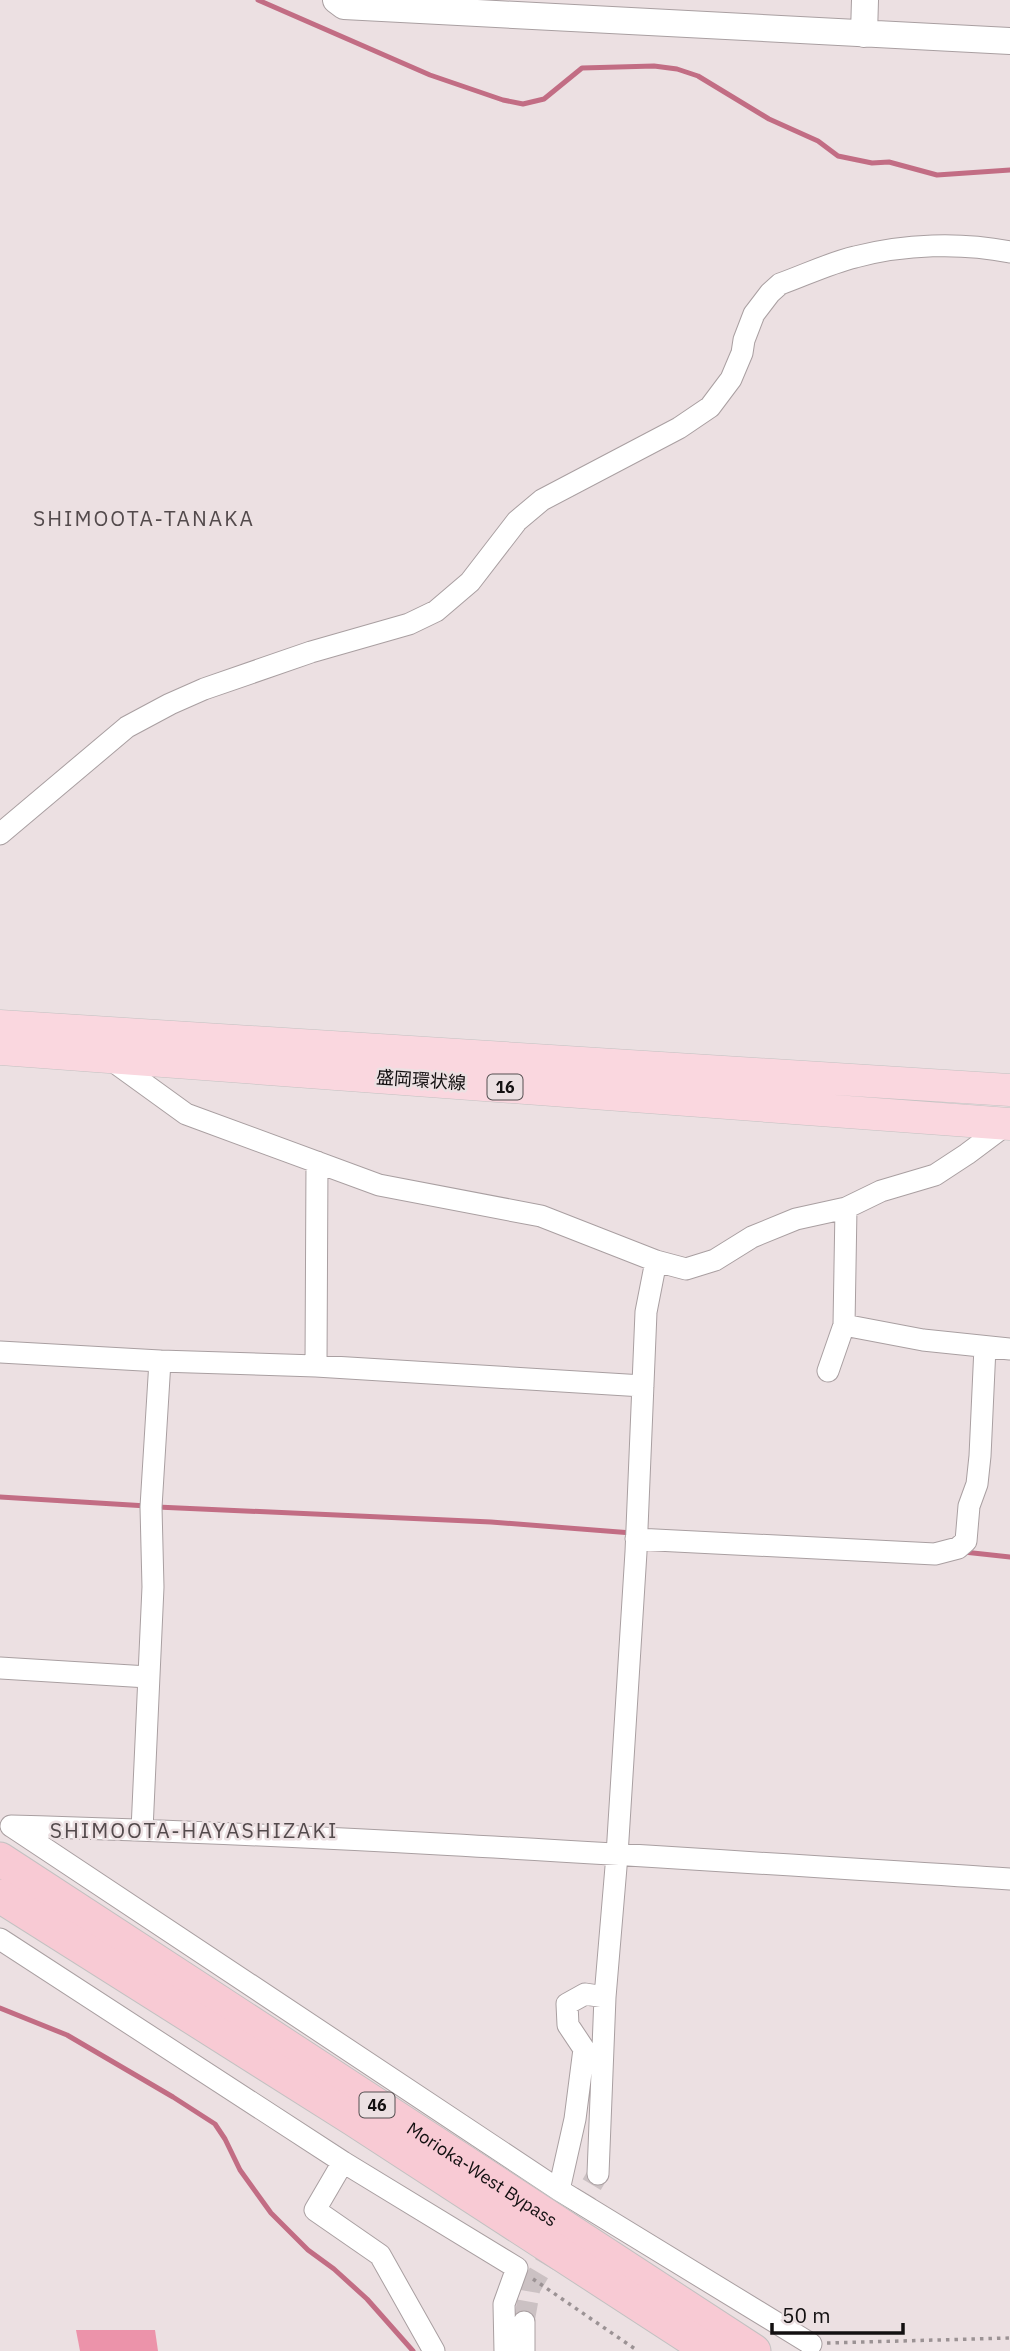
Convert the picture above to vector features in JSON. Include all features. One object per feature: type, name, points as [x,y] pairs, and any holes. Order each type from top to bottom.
[{"type":"highway","name":"Morioka-West Bypass","points":[[0,1859],[754,2351]]},
{"type":"highway","name":"Morioka-West Bypass","points":[[0,1896],[353,2119],[710,2351]]},
{"type":"main road","name":"盛岡環状線","points":[[0,1026],[1010,1090]]},
{"type":"main road","name":"盛岡環状線","points":[[0,1049],[1010,1123]]},
{"type":"street","points":[[335,0],[344,6],[1010,41]]},
{"type":"street","points":[[864,34],[865,0]]},
{"type":"street","points":[[0,834],[127,727],[170,704],[312,652],[409,624],[436,611],[470,582],[517,521],[541,500],[679,428],[710,407],[731,379],[754,314],[780,284],[855,257],[918,247],[984,247],[1010,252]]},
{"type":"street","points":[[108,1057],[186,1114],[379,1185],[541,1216],[656,1261],[685,1269],[715,1260],[752,1237],[796,1219],[846,1208],[881,1191],[935,1175],[1010,1123]]},
{"type":"street","points":[[316,1366],[317,1162]]},
{"type":"street","points":[[828,1371],[844,1325],[846,1208]]},
{"type":"street","points":[[598,2174],[605,1997],[617,1854],[636,1539],[646,1312],[656,1261]]},
{"type":"street","points":[[844,1325],[923,1340],[1010,1349]]},
{"type":"street","points":[[636,1539],[935,1554],[958,1548],[966,1541],[969,1506],[977,1484],[984,1402],[985,1347]]},
{"type":"street","points":[[0,1352],[316,1366],[643,1386]]},
{"type":"street","points":[[142,1830],[153,1587],[151,1507],[160,1361]]},
{"type":"street","points":[[0,1668],[148,1676]]},
{"type":"street","points":[[6,1822],[617,1854],[1010,1879]]},
{"type":"street","points":[[6,1822],[559,2190],[811,2344]]},
{"type":"street","points":[[0,1939],[343,2161],[517,2268],[504,2304],[505,2351]]},
{"type":"street","points":[[559,2190],[575,2119],[584,2049],[568,2025],[568,2004],[584,1994],[605,1997]]},
{"type":"street","points":[[343,2161],[315,2210],[380,2255],[434,2351]]},
{"type":"street","points":[[524,2322],[524,2351]]},
{"type":"path","points":[[517,2268],[638,2351]]},
{"type":"path","points":[[811,2344],[1010,2338]]},
{"type":"shaded area","points":[[76,2330],[155,2330],[158,2351],[80,2351]]},
{"type":"waterway","points":[[258,0],[430,75],[503,100],[523,104],[544,99],[582,68],[654,66],[677,69],[698,76],[769,119],[818,141],[838,156],[872,163],[889,162],[937,175],[1010,170]]},
{"type":"waterway","points":[[0,1497],[147,1506]]},
{"type":"waterway","points":[[157,1507],[491,1522],[632,1533]]},
{"type":"waterway","points":[[964,1552],[1010,1557]]},
{"type":"waterway","points":[[0,2008],[67,2035],[215,2124],[240,2170],[271,2213],[308,2250],[367,2299],[413,2351]]},
{"type":"tunnel","points":[[524,2322],[530,2288],[598,2174]]},
{"type":"district","name":"SHIMOOTA-TANAKA","points":[[144,518]]},
{"type":"district","name":"SHIMOOTA-HAYASHIZAKI","points":[[194,1830]]}]
